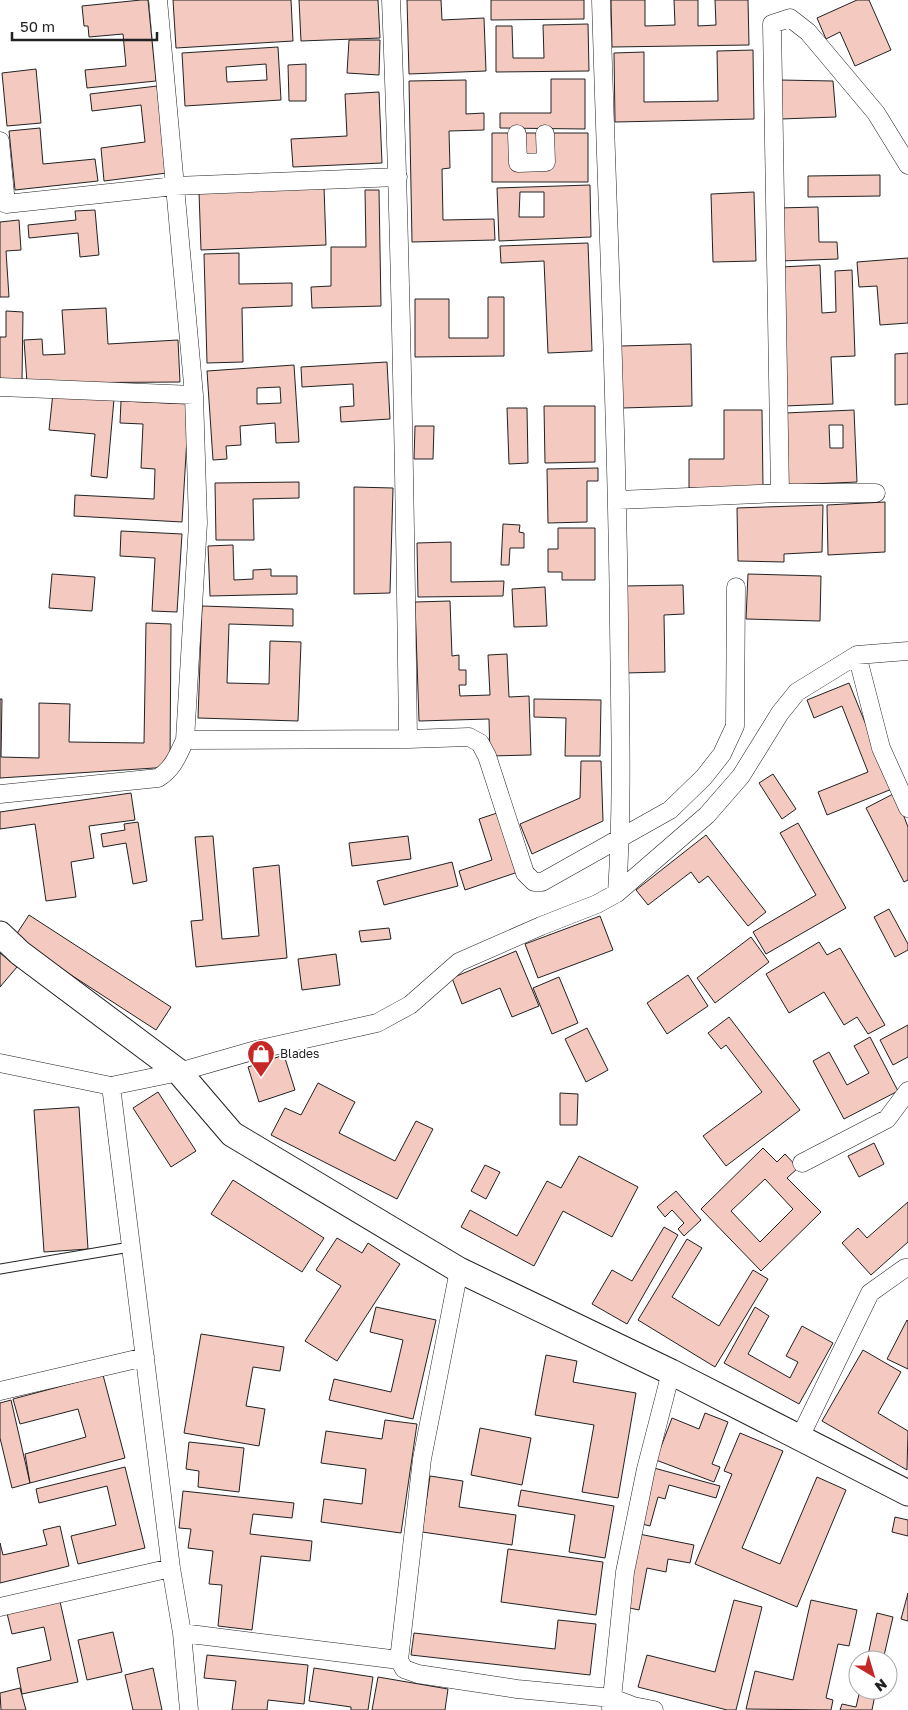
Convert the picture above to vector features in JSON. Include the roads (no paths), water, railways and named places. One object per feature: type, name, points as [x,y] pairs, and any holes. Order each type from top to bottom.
[{"type":"street","points":[[0,794],[158,778],[167,773],[175,762],[185,740],[198,523],[194,395],[158,0]]},
{"type":"street","points":[[391,0],[398,177],[408,739]]},
{"type":"street","points":[[601,0],[607,232],[618,500],[621,837],[617,893]]},
{"type":"street","points":[[780,493],[772,24],[790,18],[808,32],[876,113],[908,165]]},
{"type":"street","points":[[517,134],[518,163],[546,162],[545,134]]},
{"type":"street","points":[[0,141],[6,204],[175,186],[398,177]]},
{"type":"street","points":[[0,387],[194,395]]},
{"type":"street","points":[[618,500],[780,493],[876,493]]},
{"type":"street","points":[[185,740],[469,737],[480,743],[487,756],[525,873],[534,882],[542,882],[670,810],[704,777],[722,754],[735,726],[736,587]]},
{"type":"street","points":[[0,1063],[111,1086],[179,1072],[256,1050],[377,1023],[410,1005],[459,962],[597,904],[617,893],[707,814],[740,776],[780,712],[797,692],[858,655],[908,651]]},
{"type":"street","points":[[858,655],[881,748],[908,808]]},
{"type":"street","points":[[0,934],[20,953],[179,1072],[232,1134],[459,1270],[671,1372],[908,1493]]},
{"type":"street","points":[[111,1086],[171,1568],[182,1633],[189,1710]]},
{"type":"street","points":[[802,1163],[886,1119],[908,1091]]},
{"type":"street","points":[[800,1438],[870,1293],[905,1268],[908,1268]]},
{"type":"street","points":[[459,1270],[422,1459],[399,1660],[404,1669],[418,1674],[654,1710]]},
{"type":"street","points":[[0,1391],[144,1357]]},
{"type":"street","points":[[611,1704],[625,1572],[646,1469],[671,1372]]},
{"type":"street","points":[[0,1607],[171,1568]]},
{"type":"street","points":[[182,1633],[399,1660]]},
{"type":"lane","points":[[0,1269],[130,1247]]},
{"type":"place","name":"Blades","points":[[261,1078]]}]
